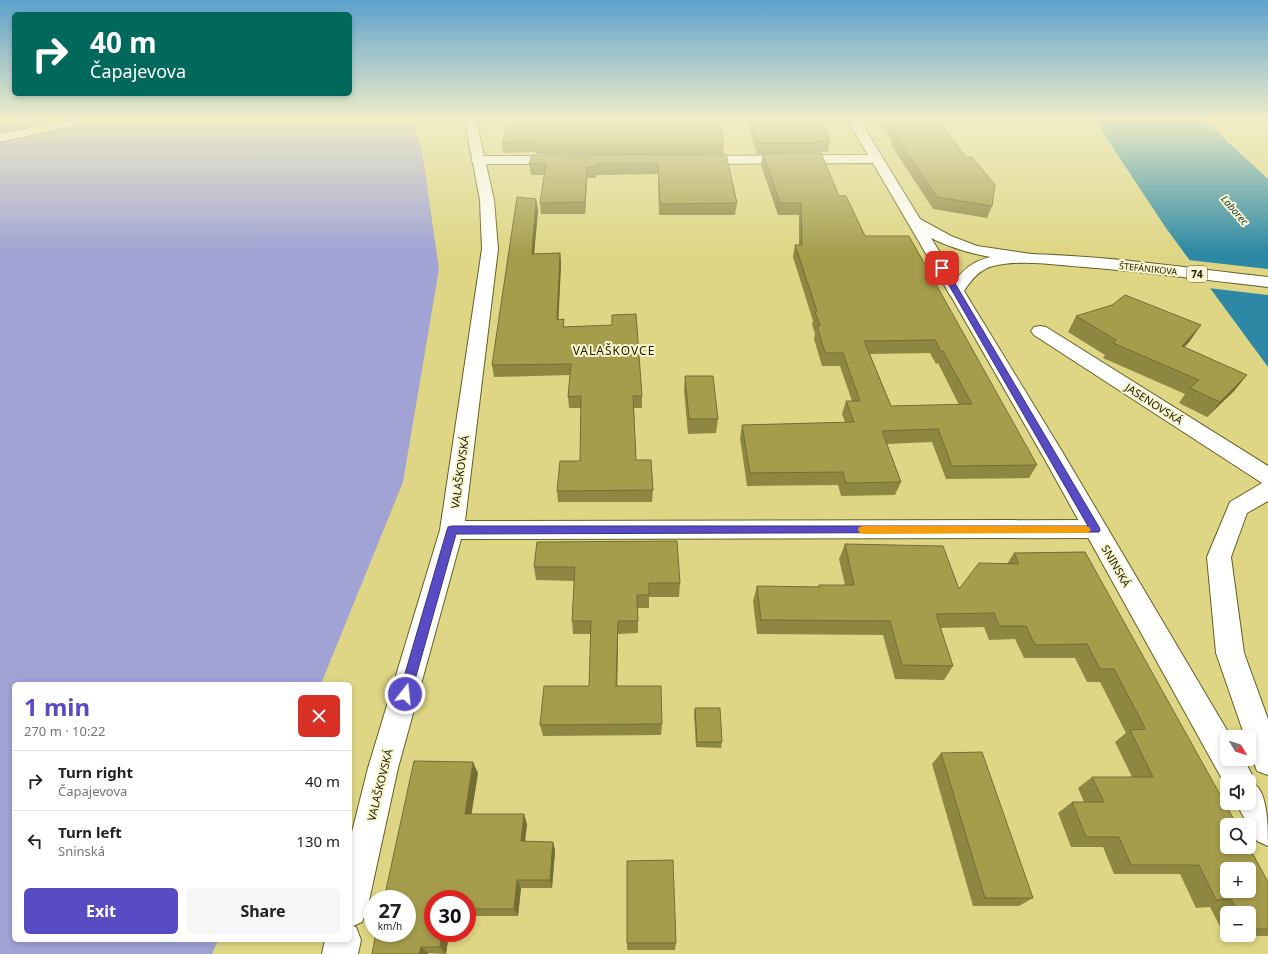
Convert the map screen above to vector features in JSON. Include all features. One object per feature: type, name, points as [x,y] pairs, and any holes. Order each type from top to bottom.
[{"type":"street","name":"VALAŠKOVSKÁ","points":[[352,902],[384,768],[452,530],[490,249],[487,200],[478,164]]},
{"type":"street","points":[[880,164],[956,291]]},
{"type":"street","points":[[915,222],[937,236],[964,247],[1000,255],[1051,260]]},
{"type":"street","name":"ŠTEFÁNIKOVA","points":[[1051,260],[1126,266],[1268,282]]},
{"type":"street","name":"74","points":[[956,291],[964,278],[982,265],[993,262],[1051,260]]},
{"type":"street","name":"SNINSKÁ","points":[[956,291],[1096,530],[1220,747]]},
{"type":"street","name":"JASENOVSKÁ","points":[[1040,331],[1268,477]]},
{"type":"street","points":[[1268,490],[1238,508],[1219,557],[1230,654],[1268,760]]},
{"type":"street","points":[[452,530],[1096,530]]},
{"type":"street","points":[[1256,809],[1268,830]]},
{"type":"street","points":[[340,954],[343,942]]},
{"type":"shaded area","points":[[0,164],[424,164],[439,269],[403,482],[322,682],[12,682],[12,942],[217,942],[212,954],[0,954]]},
{"type":"water","name":"Laborec","points":[[1123,164],[1251,164],[1268,179],[1268,367],[1166,228]]},
{"type":"pier","points":[[1188,260],[1268,269],[1268,295],[1208,288]]},
{"type":"building","points":[[529,164],[728,164],[737,203],[660,204],[658,164],[596,164],[596,167],[587,167],[585,202],[540,203],[546,164]]},
{"type":"building","points":[[766,164],[825,164],[839,196],[846,196],[865,236],[909,236],[1037,465],[952,466],[938,429],[882,431],[901,482],[846,483],[843,472],[750,473],[742,425],[854,422],[846,401],[860,401],[843,353],[825,353],[817,326],[820,326],[815,311],[817,311],[795,245],[802,245],[801,203],[780,203]],"holes":[[[935,340],[941,351],[943,351],[972,404],[891,406],[864,341]]]},
{"type":"building","points":[[914,164],[977,164],[995,185],[992,206],[937,197]]},
{"type":"building","points":[[517,197],[536,199],[532,254],[560,253],[557,320],[564,319],[563,327],[612,325],[612,315],[636,314],[642,396],[633,396],[636,460],[651,460],[653,490],[557,491],[560,461],[580,461],[581,396],[568,397],[571,364],[492,365]]},
{"type":"building","points":[[1125,295],[1201,325],[1182,346],[1247,375],[1220,402],[1190,388],[1199,380],[1113,343],[1116,340],[1076,316],[1112,305]]},
{"type":"building","points":[[685,376],[713,376],[718,419],[689,419]]},
{"type":"building","points":[[677,541],[680,583],[649,583],[649,595],[637,595],[638,621],[618,621],[616,686],[661,686],[662,724],[540,725],[544,686],[589,686],[591,621],[572,621],[575,567],[534,567],[537,542]]},
{"type":"building","points":[[845,544],[943,546],[959,589],[979,563],[1019,564],[1014,553],[1085,552],[1220,794],[1220,810],[1229,810],[1233,818],[1220,818],[1220,854],[1253,854],[1268,882],[1268,929],[1256,929],[1256,906],[1235,906],[1231,899],[1216,900],[1199,865],[1131,865],[1119,837],[1086,837],[1072,802],[1104,802],[1092,777],[1153,777],[1130,730],[1145,729],[1144,726],[1114,669],[1100,669],[1087,644],[1035,645],[1026,626],[999,626],[994,613],[936,614],[953,666],[902,665],[890,621],[761,620],[757,586],[819,587],[819,585],[854,585]]},
{"type":"building","points":[[695,708],[720,708],[722,742],[697,742]]},
{"type":"building","points":[[982,752],[1033,898],[985,898],[941,753]]},
{"type":"building","points":[[414,761],[473,762],[465,814],[524,814],[521,841],[553,842],[550,880],[517,880],[514,909],[476,909],[476,890],[424,890],[424,942],[441,942],[440,947],[421,947],[419,954],[372,954],[374,942],[416,942],[416,890],[386,890]]},
{"type":"building","points":[[673,860],[676,943],[627,943],[627,861]]},
{"type":"slow traffic","points":[[863,530],[1086,530]]},
{"type":"district","name":"VALAŠKOVCE","points":[[614,351]]},
{"type":"route","points":[[405,694],[452,530],[1096,530],[942,268]]}]
